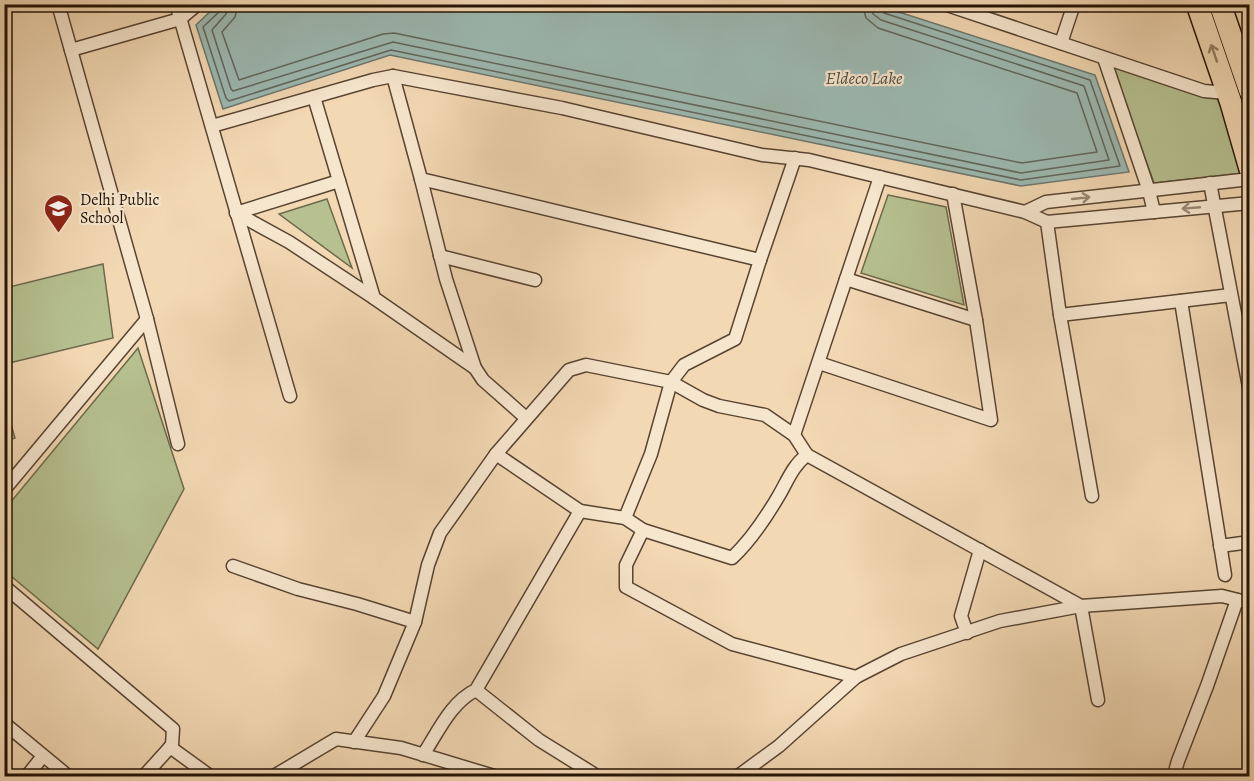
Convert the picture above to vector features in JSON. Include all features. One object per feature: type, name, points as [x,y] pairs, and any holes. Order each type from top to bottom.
[{"type":"highway","points":[[1197,4],[1250,169]]},
{"type":"highway","points":[[1220,4],[1250,91]]},
{"type":"street","points":[[58,4],[147,319],[178,444]]},
{"type":"street","points":[[176,4],[290,396]]},
{"type":"street","points":[[71,50],[180,18],[198,4]]},
{"type":"street","points":[[944,4],[1204,91],[1227,93]]},
{"type":"street","points":[[1061,43],[1074,4]]},
{"type":"street","points":[[1104,57],[1154,212]]},
{"type":"street","points":[[212,126],[393,76],[562,108],[762,155],[810,160],[1025,212],[1047,222],[1250,203]]},
{"type":"street","points":[[393,76],[440,256],[474,368]]},
{"type":"street","points":[[314,97],[374,298]]},
{"type":"street","points":[[625,518],[651,454],[671,381],[684,365],[735,339],[795,158]]},
{"type":"street","points":[[794,435],[880,177]]},
{"type":"street","points":[[420,179],[760,260]]},
{"type":"street","points":[[1025,212],[1046,202],[1250,179]]},
{"type":"street","points":[[236,213],[339,182]]},
{"type":"street","points":[[1210,183],[1250,392]]},
{"type":"street","points":[[819,363],[991,420],[953,194]]},
{"type":"street","points":[[236,213],[289,242],[474,368],[483,380],[526,418]]},
{"type":"street","points":[[1047,222],[1060,315],[1092,496]]},
{"type":"street","points":[[440,256],[535,280]]},
{"type":"street","points":[[846,279],[976,320]]},
{"type":"street","points":[[1060,315],[1231,295]]},
{"type":"street","points":[[1181,301],[1225,575]]},
{"type":"street","points":[[4,490],[147,319]]},
{"type":"street","points":[[354,742],[384,696],[415,622],[428,565],[440,533],[496,454],[526,418],[569,370],[586,365],[671,381],[703,400],[719,406],[765,415],[794,435],[807,454],[1081,606]]},
{"type":"street","points":[[496,454],[579,511],[625,518],[643,530],[732,558],[744,546],[778,498],[799,461],[807,454]]},
{"type":"street","points":[[423,755],[455,706],[464,695],[476,690],[579,511]]},
{"type":"street","points":[[643,530],[626,565],[626,587],[732,644],[856,677]]},
{"type":"street","points":[[1220,546],[1250,542]]},
{"type":"street","points":[[967,633],[961,616],[980,550]]},
{"type":"street","points":[[233,566],[298,590],[357,604],[415,622]]},
{"type":"street","points":[[4,586],[172,729],[173,739],[170,747],[144,777]]},
{"type":"street","points":[[739,776],[778,746],[856,677],[901,654],[1000,621],[1081,606],[1222,596],[1243,601],[1178,761],[1176,768],[1179,777]]},
{"type":"street","points":[[1081,606],[1098,700]]},
{"type":"street","points":[[476,690],[539,740],[597,777]]},
{"type":"street","points":[[4,723],[68,777]]},
{"type":"street","points":[[274,777],[336,739],[401,748],[423,755],[454,771],[494,777]]},
{"type":"street","points":[[170,747],[210,777]]},
{"type":"street","points":[[27,777],[44,756]]},
{"type":"green space","points":[[1112,67],[1223,99],[1245,173],[1154,183]]},
{"type":"green space","points":[[888,195],[946,207],[964,305],[861,273]]},
{"type":"green space","points":[[327,199],[352,268],[279,214]]},
{"type":"green space","points":[[103,264],[113,338],[5,364],[5,288]]},
{"type":"green space","points":[[138,348],[184,489],[98,649],[5,571],[5,509]]},
{"type":"green space","points":[[4,400],[15,438],[5,441],[4,441]]},
{"type":"water","name":"Eldeco Lake","points":[[218,4],[877,5],[1095,75],[1129,172],[1021,186],[390,55],[223,109],[196,25]]},
{"type":"place","name":"Delhi Public School","points":[[59,234]]}]
